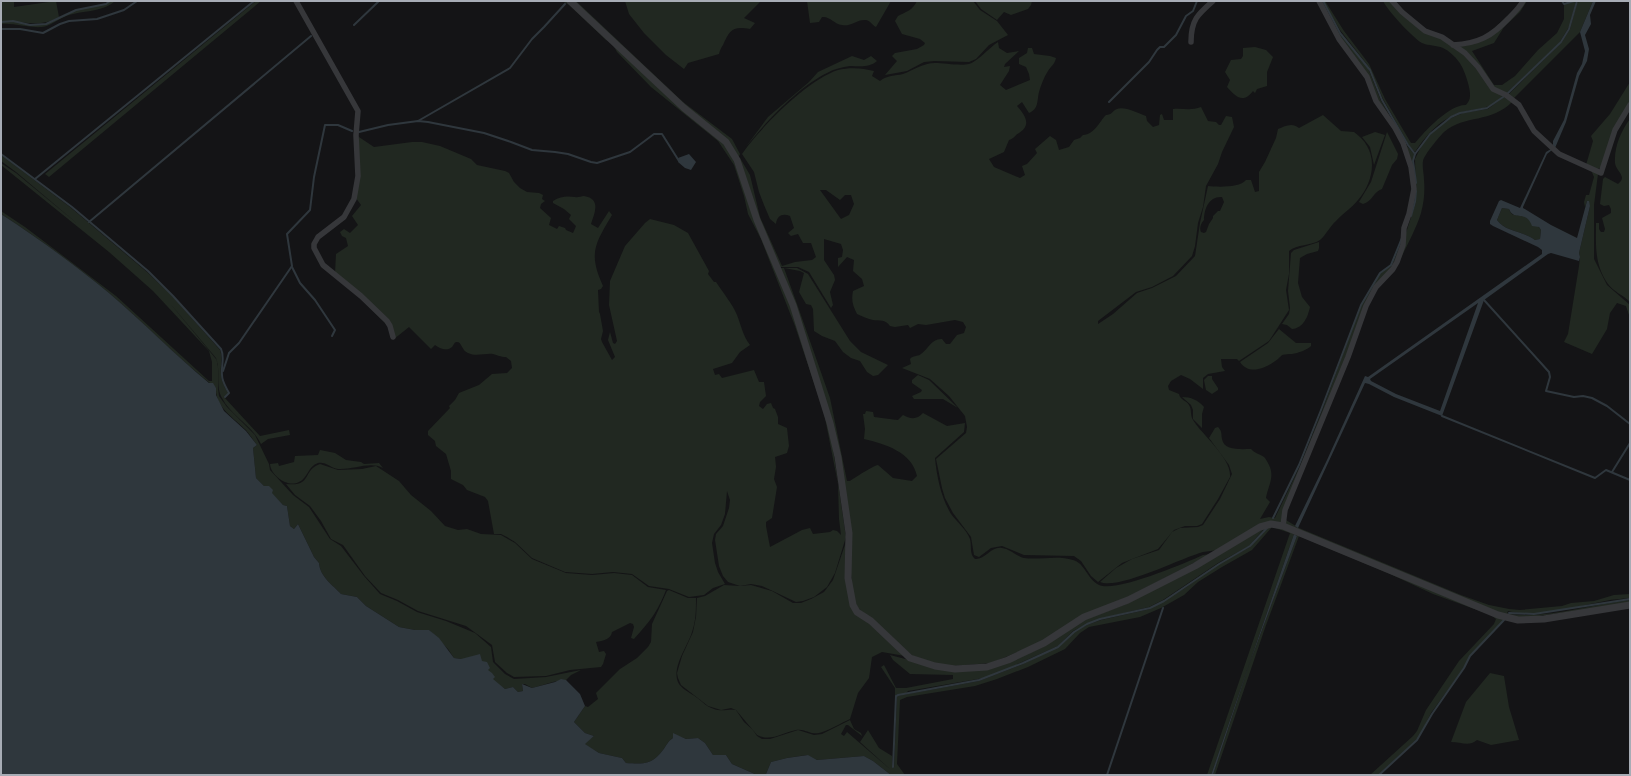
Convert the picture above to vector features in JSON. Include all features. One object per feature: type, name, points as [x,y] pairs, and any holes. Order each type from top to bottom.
[{"type":"street","points":[[296,1],[358,111],[356,135],[358,176],[354,199],[344,217],[318,237],[314,244],[314,248],[324,265],[356,290],[386,321],[390,326],[393,338]]},
{"type":"street","points":[[570,1],[684,108],[726,142],[737,160],[757,220],[793,305],[830,423],[838,457],[849,533],[848,578],[853,605],[857,612],[872,622],[910,658],[936,666],[955,669],[978,668],[996,665],[1044,643],[1084,617],[1128,600],[1195,566],[1260,527],[1271,524],[1283,526],[1378,564],[1498,615],[1518,620],[1544,619],[1630,605]]},
{"type":"street","points":[[1190,42],[1193,23],[1198,15],[1213,1]]},
{"type":"street","points":[[1283,526],[1284,510],[1345,364],[1366,306],[1376,287],[1393,269],[1397,262],[1414,190],[1411,167],[1403,143],[1395,128],[1376,101],[1367,77],[1338,39],[1319,1]]},
{"type":"street","points":[[1392,1],[1402,12],[1425,31],[1442,37],[1465,53],[1478,67],[1493,89],[1506,95],[1519,105],[1534,131],[1553,149],[1560,154],[1601,173],[1615,130],[1630,105]]},
{"type":"street","points":[[1453,45],[1476,42],[1493,33],[1501,27],[1523,1]]},
{"type":"shaded area","points":[[1,1],[14,1],[14,7],[56,1],[59,17],[44,23],[1,21]]},
{"type":"shaded area","points":[[111,1],[115,1],[104,8],[70,15],[42,27],[1,24],[1,22],[14,21],[30,25],[46,24],[76,10],[106,4]]},
{"type":"shaded area","points":[[256,1],[261,1],[49,177],[45,174]]},
{"type":"shaded area","points":[[562,1],[569,1],[729,149],[788,298],[831,435],[846,537],[835,573],[827,587],[814,597],[796,602],[762,586],[751,584],[740,586],[728,582],[723,576],[719,566],[715,540],[716,534],[723,526],[729,508],[730,500],[727,491],[725,514],[721,525],[714,534],[712,543],[715,563],[725,584],[713,588],[704,595],[689,597],[669,589],[649,586],[632,574],[613,572],[592,574],[565,572],[532,558],[515,542],[507,537],[501,534],[494,534],[488,501],[485,497],[467,490],[463,485],[451,479],[451,471],[446,454],[436,446],[435,441],[428,435],[428,431],[450,408],[449,406],[459,393],[479,385],[492,374],[507,373],[512,368],[511,361],[506,357],[493,354],[471,354],[466,352],[458,342],[455,342],[452,347],[448,349],[435,345],[431,349],[409,327],[394,339],[393,331],[335,273],[336,254],[348,246],[346,238],[342,236],[340,232],[344,229],[350,233],[358,225],[352,216],[361,205],[356,198],[359,137],[374,147],[412,142],[422,142],[440,146],[471,159],[477,165],[505,171],[509,173],[514,182],[520,188],[527,192],[539,193],[543,195],[542,199],[545,201],[541,204],[540,208],[551,218],[549,225],[557,229],[559,226],[573,233],[576,226],[569,219],[571,215],[553,203],[553,201],[559,198],[584,196],[593,200],[595,203],[595,211],[591,224],[598,228],[609,211],[612,215],[601,234],[595,257],[598,275],[603,286],[598,290],[599,312],[603,331],[601,339],[612,360],[615,357],[608,340],[610,332],[613,343],[615,344],[617,341],[609,305],[610,281],[625,246],[650,219],[674,225],[688,233],[709,271],[708,274],[714,282],[716,282],[733,306],[750,345],[740,352],[732,363],[713,369],[715,375],[719,374],[722,378],[754,370],[759,382],[764,382],[766,396],[760,402],[759,406],[763,409],[767,404],[771,403],[778,417],[778,424],[787,428],[789,446],[787,453],[775,457],[776,467],[774,479],[777,487],[772,518],[766,522],[770,547],[802,530],[810,528],[813,534],[830,532],[833,530],[837,531],[841,535],[838,484],[824,413],[795,326],[761,239],[748,214],[734,165],[718,141],[651,87],[617,52],[612,43],[606,40],[569,5]]},
{"type":"shaded area","points":[[572,1],[576,1],[683,102],[732,139],[740,154],[738,158],[685,106]]},
{"type":"shaded area","points":[[625,1],[761,1],[744,18],[755,23],[750,29],[739,28],[732,30],[719,54],[688,63],[684,69],[666,55],[644,33],[629,14]]},
{"type":"shaded area","points":[[807,1],[891,1],[876,27],[866,20],[845,25],[839,24],[825,17],[822,17],[819,22],[810,23]]},
{"type":"shaded area","points":[[917,1],[973,1],[980,10],[997,21],[1008,35],[989,45],[976,59],[969,62],[924,62],[907,71],[885,75],[897,61],[892,56],[895,53],[917,49],[925,43],[920,39],[902,34],[895,21],[898,16],[911,9]]},
{"type":"shaded area","points":[[975,1],[1032,1],[1028,9],[1011,15],[1004,12],[997,20],[981,9]]},
{"type":"shaded area","points":[[1323,1],[1325,1],[1344,31],[1369,64],[1385,99],[1411,143],[1415,143],[1431,125],[1445,113],[1460,106],[1466,105],[1470,99],[1470,93],[1463,69],[1454,56],[1443,48],[1425,44],[1418,40],[1395,17],[1383,1],[1391,1],[1402,13],[1465,54],[1492,89],[1504,95],[1489,106],[1462,112],[1447,118],[1429,133],[1415,152],[1410,147],[1383,99],[1369,67],[1340,30]]},
{"type":"shaded area","points":[[1524,1],[1527,1],[1520,12],[1504,27],[1494,43],[1472,51],[1494,85],[1502,85],[1515,76],[1538,50],[1557,33],[1564,19],[1564,4],[1576,1],[1570,25],[1560,42],[1506,94],[1493,88],[1457,47],[1479,42]]},
{"type":"shaded area","points":[[1580,1],[1593,1],[1580,32],[1514,98],[1508,95],[1562,42],[1570,29],[1577,3]]},
{"type":"shaded area","points":[[1593,1],[1596,1],[1590,15],[1591,24],[1585,35],[1589,49],[1587,61],[1579,76],[1566,122],[1555,148],[1553,146],[1553,141],[1564,120],[1577,73],[1582,64],[1585,51],[1580,32]]},
{"type":"shaded area","points":[[1331,19],[1338,31],[1368,68],[1381,101],[1407,146],[1415,155],[1413,161],[1415,195],[1412,212],[1409,154],[1377,100],[1368,77],[1341,39]]},
{"type":"shaded area","points":[[998,42],[999,48],[1007,53],[1019,51],[1005,64],[1004,67],[1010,66],[1009,71],[1000,85],[1006,90],[1030,80],[1026,67],[1019,64],[1019,58],[1027,53],[1028,48],[1032,48],[1034,54],[1056,58],[1043,81],[1036,107],[1029,113],[1022,102],[1017,106],[1025,116],[1025,127],[1009,140],[1004,152],[989,159],[994,167],[1020,178],[1025,175],[1022,166],[1027,164],[1037,153],[1035,149],[1050,136],[1056,140],[1059,150],[1069,147],[1074,140],[1091,132],[1106,115],[1120,108],[1146,116],[1147,121],[1153,127],[1159,125],[1160,115],[1162,114],[1164,120],[1173,120],[1173,109],[1190,109],[1201,107],[1208,121],[1216,122],[1219,125],[1221,125],[1226,116],[1232,117],[1234,127],[1218,164],[1206,186],[1192,256],[1173,276],[1152,287],[1136,292],[1098,321],[1098,324],[1113,314],[1137,293],[1152,288],[1176,276],[1195,256],[1200,223],[1208,186],[1234,186],[1243,183],[1246,180],[1251,180],[1255,192],[1259,191],[1259,172],[1276,138],[1278,129],[1291,125],[1299,128],[1323,115],[1341,131],[1354,132],[1360,137],[1367,146],[1372,160],[1369,181],[1363,194],[1356,203],[1334,223],[1320,240],[1296,247],[1289,251],[1289,274],[1286,290],[1289,310],[1269,341],[1239,361],[1237,359],[1221,359],[1222,367],[1225,371],[1208,374],[1203,378],[1203,389],[1190,379],[1181,375],[1171,381],[1168,386],[1169,390],[1179,394],[1181,398],[1189,405],[1193,420],[1222,455],[1229,470],[1230,477],[1202,524],[1197,526],[1185,526],[1174,530],[1158,549],[1122,563],[1098,582],[1091,576],[1081,561],[1074,556],[1024,555],[1002,546],[991,548],[979,557],[974,555],[971,537],[953,513],[945,498],[936,459],[966,433],[967,427],[965,416],[949,396],[930,379],[902,368],[911,364],[911,358],[924,352],[935,340],[942,339],[946,344],[950,344],[957,335],[964,333],[966,327],[963,322],[955,320],[926,325],[918,324],[910,328],[908,325],[895,327],[890,326],[884,321],[871,320],[857,314],[852,298],[853,291],[864,286],[862,279],[853,271],[854,260],[847,257],[838,267],[838,258],[842,257],[843,250],[841,244],[824,239],[824,260],[834,275],[835,280],[830,292],[833,305],[831,308],[809,272],[798,267],[779,267],[758,219],[739,160],[740,158],[750,175],[760,217],[782,266],[795,262],[812,260],[816,257],[811,243],[803,243],[798,234],[791,236],[788,233],[794,228],[790,216],[785,215],[779,217],[776,224],[770,219],[759,192],[754,172],[742,154],[760,131],[799,94],[826,75],[838,70],[856,68],[874,71],[872,76],[880,81],[931,63],[961,65],[969,64],[976,61]],"holes":[[[820,190],[826,190],[840,200],[845,195],[851,195],[854,204],[849,215],[841,219]],[[1217,197],[1222,197],[1224,202],[1220,211],[1213,216],[1206,232],[1201,232],[1200,229],[1208,204]]]},
{"type":"shaded area","points":[[1255,47],[1266,50],[1273,57],[1267,72],[1267,86],[1257,89],[1255,93],[1253,91],[1246,97],[1240,98],[1233,94],[1227,87],[1230,80],[1225,72],[1231,60],[1241,59],[1243,56],[1243,48]]},
{"type":"shaded area","points":[[852,56],[864,60],[871,56],[877,61],[868,66],[838,68],[816,79],[783,106],[745,148],[768,117],[809,82],[818,72]]},
{"type":"shaded area","points":[[1630,82],[1630,101],[1614,129],[1601,167],[1597,170],[1586,165],[1593,141],[1591,136],[1610,114]]},
{"type":"shaded area","points":[[1506,95],[1513,101],[1505,108],[1496,113],[1452,126],[1442,134],[1424,158],[1424,201],[1417,225],[1401,258],[1404,239],[1416,202],[1415,159],[1423,143],[1435,129],[1449,119],[1463,113],[1488,109]]},
{"type":"shaded area","points":[[1630,119],[1630,302],[1610,287],[1603,277],[1598,262],[1596,223],[1599,223],[1599,229],[1601,232],[1604,232],[1605,229],[1602,218],[1611,213],[1611,209],[1609,205],[1604,206],[1600,204],[1603,179],[1605,177],[1618,184],[1622,179],[1622,176],[1615,163],[1615,157],[1621,134]]},
{"type":"shaded area","points":[[1375,132],[1385,135],[1374,165],[1370,147],[1362,137]]},
{"type":"shaded area","points":[[1387,132],[1398,154],[1397,159],[1392,165],[1382,189],[1379,190],[1369,201],[1363,204],[1359,202],[1371,182]]},
{"type":"shaded area","points":[[1551,149],[1552,150],[1547,154],[1523,208],[1551,225],[1577,238],[1587,201],[1589,201],[1590,206],[1579,253],[1579,261],[1551,253],[1548,254],[1484,300],[1442,416],[1394,397],[1365,383],[1298,528],[1295,526],[1365,376],[1368,377],[1542,254],[1542,250],[1538,247],[1493,226],[1490,224],[1490,221],[1499,201],[1501,200],[1520,208],[1546,152]],"holes":[[[1502,208],[1509,209],[1514,215],[1527,218],[1532,226],[1539,227],[1541,230],[1540,239],[1535,240],[1500,224],[1497,220]],[[1478,303],[1440,411],[1396,394],[1371,381],[1370,379]]]},
{"type":"shaded area","points":[[689,154],[696,162],[691,170],[685,168],[678,162],[678,158]]},
{"type":"shaded area","points":[[1,155],[70,207],[147,272],[173,297],[220,350],[221,377],[228,393],[224,397],[260,436],[289,430],[290,435],[268,439],[261,444],[257,437],[252,431],[231,410],[222,398],[219,389],[218,368],[219,396],[227,407],[255,435],[269,464],[270,470],[293,495],[309,507],[330,539],[341,546],[380,594],[417,612],[446,621],[475,633],[491,647],[493,662],[505,674],[514,679],[546,677],[581,670],[571,675],[566,680],[532,688],[522,684],[523,691],[518,692],[513,687],[505,689],[461,659],[454,658],[448,649],[429,630],[415,630],[399,627],[366,606],[357,597],[341,594],[324,577],[319,563],[314,557],[298,524],[294,529],[290,526],[287,506],[283,505],[256,478],[253,448],[257,445],[246,430],[226,412],[219,401],[216,388],[188,365],[109,293],[56,252],[1,214],[1,211],[25,227],[116,296],[209,381],[212,381],[212,362],[209,351],[153,291],[109,252],[1,165],[1,163],[16,173],[79,225],[16,172],[1,161]],"holes":[[[168,301],[216,358],[217,361],[216,359]]]},
{"type":"shaded area","points":[[1591,170],[1598,174],[1594,205],[1594,259],[1607,285],[1630,305],[1630,318],[1626,306],[1617,303],[1610,313],[1607,329],[1592,354],[1564,342],[1568,334],[1579,266],[1579,253],[1590,206],[1587,201],[1585,207],[1584,202],[1586,195],[1589,195],[1594,177]]},
{"type":"shaded area","points":[[1502,208],[1509,209],[1512,214],[1523,216],[1534,222],[1541,230],[1540,239],[1535,240],[1500,224],[1497,220]]},
{"type":"shaded area","points":[[1,214],[56,252],[96,283],[122,304],[196,372],[209,383],[213,383],[216,388],[216,395],[224,411],[246,431],[257,445],[253,448],[256,478],[264,486],[269,486],[273,490],[272,493],[283,505],[287,506],[290,526],[294,529],[298,524],[314,557],[319,563],[324,577],[341,594],[357,597],[366,606],[399,627],[415,630],[429,630],[439,638],[454,658],[461,659],[480,654],[482,661],[487,662],[490,668],[488,670],[495,677],[493,679],[505,689],[513,687],[518,692],[523,691],[522,684],[532,688],[561,679],[566,680],[580,694],[585,706],[574,722],[585,733],[594,736],[585,744],[599,753],[622,758],[626,763],[637,764],[651,761],[659,755],[668,742],[673,738],[673,733],[686,739],[698,738],[705,743],[713,755],[726,755],[732,764],[757,775],[1,775]]},
{"type":"shaded area","points":[[1402,240],[1395,263],[1375,287],[1306,456],[1283,524],[1277,523],[1218,550],[1193,555],[1135,578],[1121,582],[1100,582],[1116,568],[1132,559],[1159,550],[1172,532],[1180,528],[1198,527],[1203,525],[1220,499],[1232,474],[1229,465],[1209,438],[1215,428],[1218,427],[1220,430],[1223,443],[1226,446],[1238,449],[1251,449],[1264,457],[1271,469],[1270,482],[1266,498],[1270,502],[1260,519],[1269,517],[1275,518],[1300,466],[1361,305],[1380,273],[1393,263]]},
{"type":"shaded area","points":[[1319,242],[1318,251],[1300,258],[1298,283],[1302,297],[1310,307],[1307,318],[1300,326],[1292,329],[1287,325],[1282,324],[1289,314],[1290,308],[1288,291],[1291,253],[1294,250]]},
{"type":"shaded area","points":[[780,268],[784,268],[830,398],[847,481],[850,481],[878,465],[893,478],[912,481],[917,476],[910,461],[904,455],[889,447],[864,439],[865,429],[863,414],[865,414],[866,411],[873,412],[874,417],[898,420],[903,415],[913,418],[918,417],[923,413],[947,426],[965,423],[964,432],[935,458],[938,480],[942,494],[951,514],[969,536],[972,555],[975,559],[979,559],[995,549],[1002,548],[1024,558],[1055,558],[1073,560],[1080,564],[1095,582],[1099,585],[1107,586],[1119,585],[1134,581],[1203,555],[1211,554],[1035,645],[991,663],[952,666],[937,664],[915,658],[858,608],[853,598],[842,466]]},
{"type":"shaded area","points":[[784,268],[797,268],[808,274],[850,341],[861,352],[888,365],[878,375],[873,376],[867,372],[860,361],[851,358],[843,352],[835,341],[814,331],[813,309],[811,305],[806,304],[799,292],[804,273]]},
{"type":"shaded area","points":[[1279,329],[1296,343],[1311,343],[1311,346],[1300,352],[1282,355],[1264,368],[1253,370],[1248,369],[1240,362],[1268,343]]},
{"type":"shaded area","points":[[918,375],[929,380],[958,408],[943,399],[914,399],[912,396],[921,392],[922,390],[912,383],[912,380]]},
{"type":"shaded area","points":[[1208,376],[1212,376],[1212,379],[1218,388],[1218,390],[1212,394],[1206,390],[1204,380]]},
{"type":"shaded area","points":[[1182,397],[1194,399],[1204,407],[1202,414],[1202,428],[1193,419],[1193,410],[1191,405]]},
{"type":"shaded area","points":[[320,450],[335,453],[346,460],[361,462],[364,464],[379,463],[383,468],[373,465],[338,469],[323,463],[318,463],[312,467],[302,480],[295,483],[285,482],[273,473],[270,464],[278,463],[279,466],[294,462],[295,456],[318,455]]},
{"type":"shaded area","points":[[320,464],[338,470],[362,469],[376,466],[399,481],[411,495],[431,511],[445,526],[458,530],[467,529],[481,534],[501,535],[515,543],[532,559],[566,573],[592,575],[614,573],[632,575],[648,587],[666,590],[653,616],[634,639],[631,638],[634,627],[633,624],[630,623],[612,632],[606,639],[596,642],[599,652],[604,651],[606,654],[601,667],[570,670],[546,676],[514,677],[495,662],[492,645],[466,626],[418,611],[381,593],[365,576],[343,545],[331,539],[321,521],[310,506],[295,495],[286,484],[300,483],[304,481],[311,470]]},
{"type":"shaded area","points":[[1286,520],[1299,528],[1461,595],[1489,605],[1520,610],[1562,606],[1571,603],[1594,601],[1614,595],[1630,594],[1630,598],[1608,600],[1556,611],[1531,614],[1508,611],[1507,613],[1510,614],[1524,615],[1554,613],[1630,600],[1630,603],[1526,618],[1506,616],[1285,524]]},
{"type":"shaded area","points":[[1267,526],[1281,528],[1342,551],[1504,619],[1470,656],[1464,668],[1431,713],[1419,737],[1378,775],[1370,775],[1413,736],[1417,731],[1426,710],[1459,661],[1494,624],[1496,619],[1491,615],[1433,594],[1388,573],[1299,536],[1265,628],[1215,775],[1213,775],[1249,665],[1297,536],[1294,534],[1211,775],[1207,775],[1290,533],[1272,527],[1252,550],[1198,582],[1184,595],[1161,608],[1140,617],[1089,627],[1080,633],[1065,649],[1028,667],[997,679],[975,686],[907,697],[900,700],[897,764],[905,775],[891,775],[864,756],[817,760],[807,755],[771,762],[766,774],[757,775],[732,764],[726,755],[713,755],[705,743],[698,738],[686,739],[673,734],[673,738],[668,742],[659,755],[651,761],[637,764],[626,763],[622,758],[599,753],[584,744],[594,736],[585,733],[574,722],[585,706],[588,707],[598,699],[596,693],[620,669],[637,658],[648,647],[651,642],[652,624],[667,591],[669,590],[688,598],[696,598],[696,615],[693,628],[678,665],[677,678],[679,684],[683,688],[707,706],[717,710],[736,710],[744,722],[757,736],[762,739],[770,739],[798,730],[814,735],[822,734],[850,720],[854,729],[861,733],[862,736],[848,725],[846,725],[841,734],[844,736],[847,732],[891,770],[860,742],[868,730],[879,748],[892,756],[892,767],[894,768],[897,696],[979,681],[1023,664],[1058,647],[1074,632],[1087,625],[1101,620],[1150,609],[1185,588],[1219,564],[1250,547],[1268,528],[1263,530],[1249,546],[1218,563],[1163,600],[1149,607],[1099,619],[1087,624],[1073,631],[1058,646],[991,676],[908,691],[905,694],[897,694],[895,696],[895,688],[881,667],[884,665],[896,688],[906,688],[953,679],[953,675],[910,674],[893,660],[890,655],[936,667],[955,670],[985,669],[1009,662],[1043,647],[1081,621],[1124,605],[1196,567]]},
{"type":"shaded area","points":[[1294,534],[1297,536],[1249,665],[1213,775],[1211,775]]},
{"type":"shaded area","points":[[847,539],[849,599],[870,624],[905,656],[882,652],[872,657],[869,678],[858,693],[850,719],[819,733],[799,730],[767,738],[762,737],[757,735],[736,710],[731,708],[721,710],[708,706],[681,685],[677,673],[682,656],[693,632],[696,617],[697,598],[705,596],[724,585],[751,585],[772,591],[793,603],[801,603],[824,592],[833,580]]},
{"type":"shaded area","points":[[1490,673],[1504,676],[1509,707],[1519,740],[1491,745],[1477,740],[1468,744],[1451,742],[1466,702]]},
{"type":"shaded area","points":[[808,755],[817,760],[864,756],[891,775],[757,775],[766,774],[771,762]]},
{"type":"waterway","points":[[1,22],[13,21],[30,25],[46,24],[76,10],[106,4],[110,1]]},
{"type":"waterway","points":[[1,29],[20,29],[43,33],[69,21],[97,19],[124,10],[137,1]]},
{"type":"waterway","points":[[35,179],[254,1]]},
{"type":"waterway","points":[[354,25],[379,1]]},
{"type":"waterway","points":[[1109,102],[1149,62],[1157,50],[1160,47],[1164,47],[1176,35],[1186,16],[1193,11],[1197,1]]},
{"type":"waterway","points":[[1323,1],[1340,33],[1370,70],[1382,100],[1408,145],[1415,154]]},
{"type":"waterway","points":[[1562,1],[1564,4],[1574,1]]},
{"type":"waterway","points":[[1416,183],[1413,161],[1415,154],[1430,134],[1451,117],[1460,113],[1487,108],[1506,95],[1561,42],[1569,29],[1577,1]]},
{"type":"waterway","points":[[418,121],[510,68],[532,39],[565,4]]},
{"type":"waterway","points":[[89,222],[311,36]]},
{"type":"waterway","points":[[359,132],[388,125],[418,121],[428,122],[484,133],[532,150],[568,154],[597,163],[630,152],[654,134],[662,134],[679,161]]},
{"type":"waterway","points":[[223,371],[229,353],[239,343],[292,266],[287,234],[310,210],[314,177],[325,125],[338,125],[352,131]]},
{"type":"waterway","points":[[1,154],[72,207],[148,271],[173,296],[221,349],[223,355],[222,378],[229,393],[225,397]]},
{"type":"waterway","points":[[1411,216],[1416,191]]},
{"type":"waterway","points":[[1273,518],[1299,465],[1361,305],[1380,273],[1391,265],[1402,238]]},
{"type":"waterway","points":[[292,267],[300,283],[315,300],[335,330],[332,336]]},
{"type":"waterway","points":[[1484,300],[1549,372],[1550,377],[1546,391],[1574,397],[1583,396],[1592,398],[1607,406],[1630,424]]},
{"type":"waterway","points":[[1442,416],[1595,478],[1606,470],[1630,480]]},
{"type":"waterway","points":[[1612,472],[1630,443]]},
{"type":"waterway","points":[[893,767],[896,696],[979,680],[1023,663],[1058,647],[1074,632],[1087,624],[1100,619],[1150,608],[1164,601],[1219,564],[1250,546],[1267,528]]},
{"type":"waterway","points":[[1509,613],[1534,614],[1630,599]]},
{"type":"waterway","points":[[1107,775],[1163,608]]},
{"type":"waterway","points":[[1379,775],[1417,740],[1432,714],[1464,668],[1470,656],[1504,620]]}]
